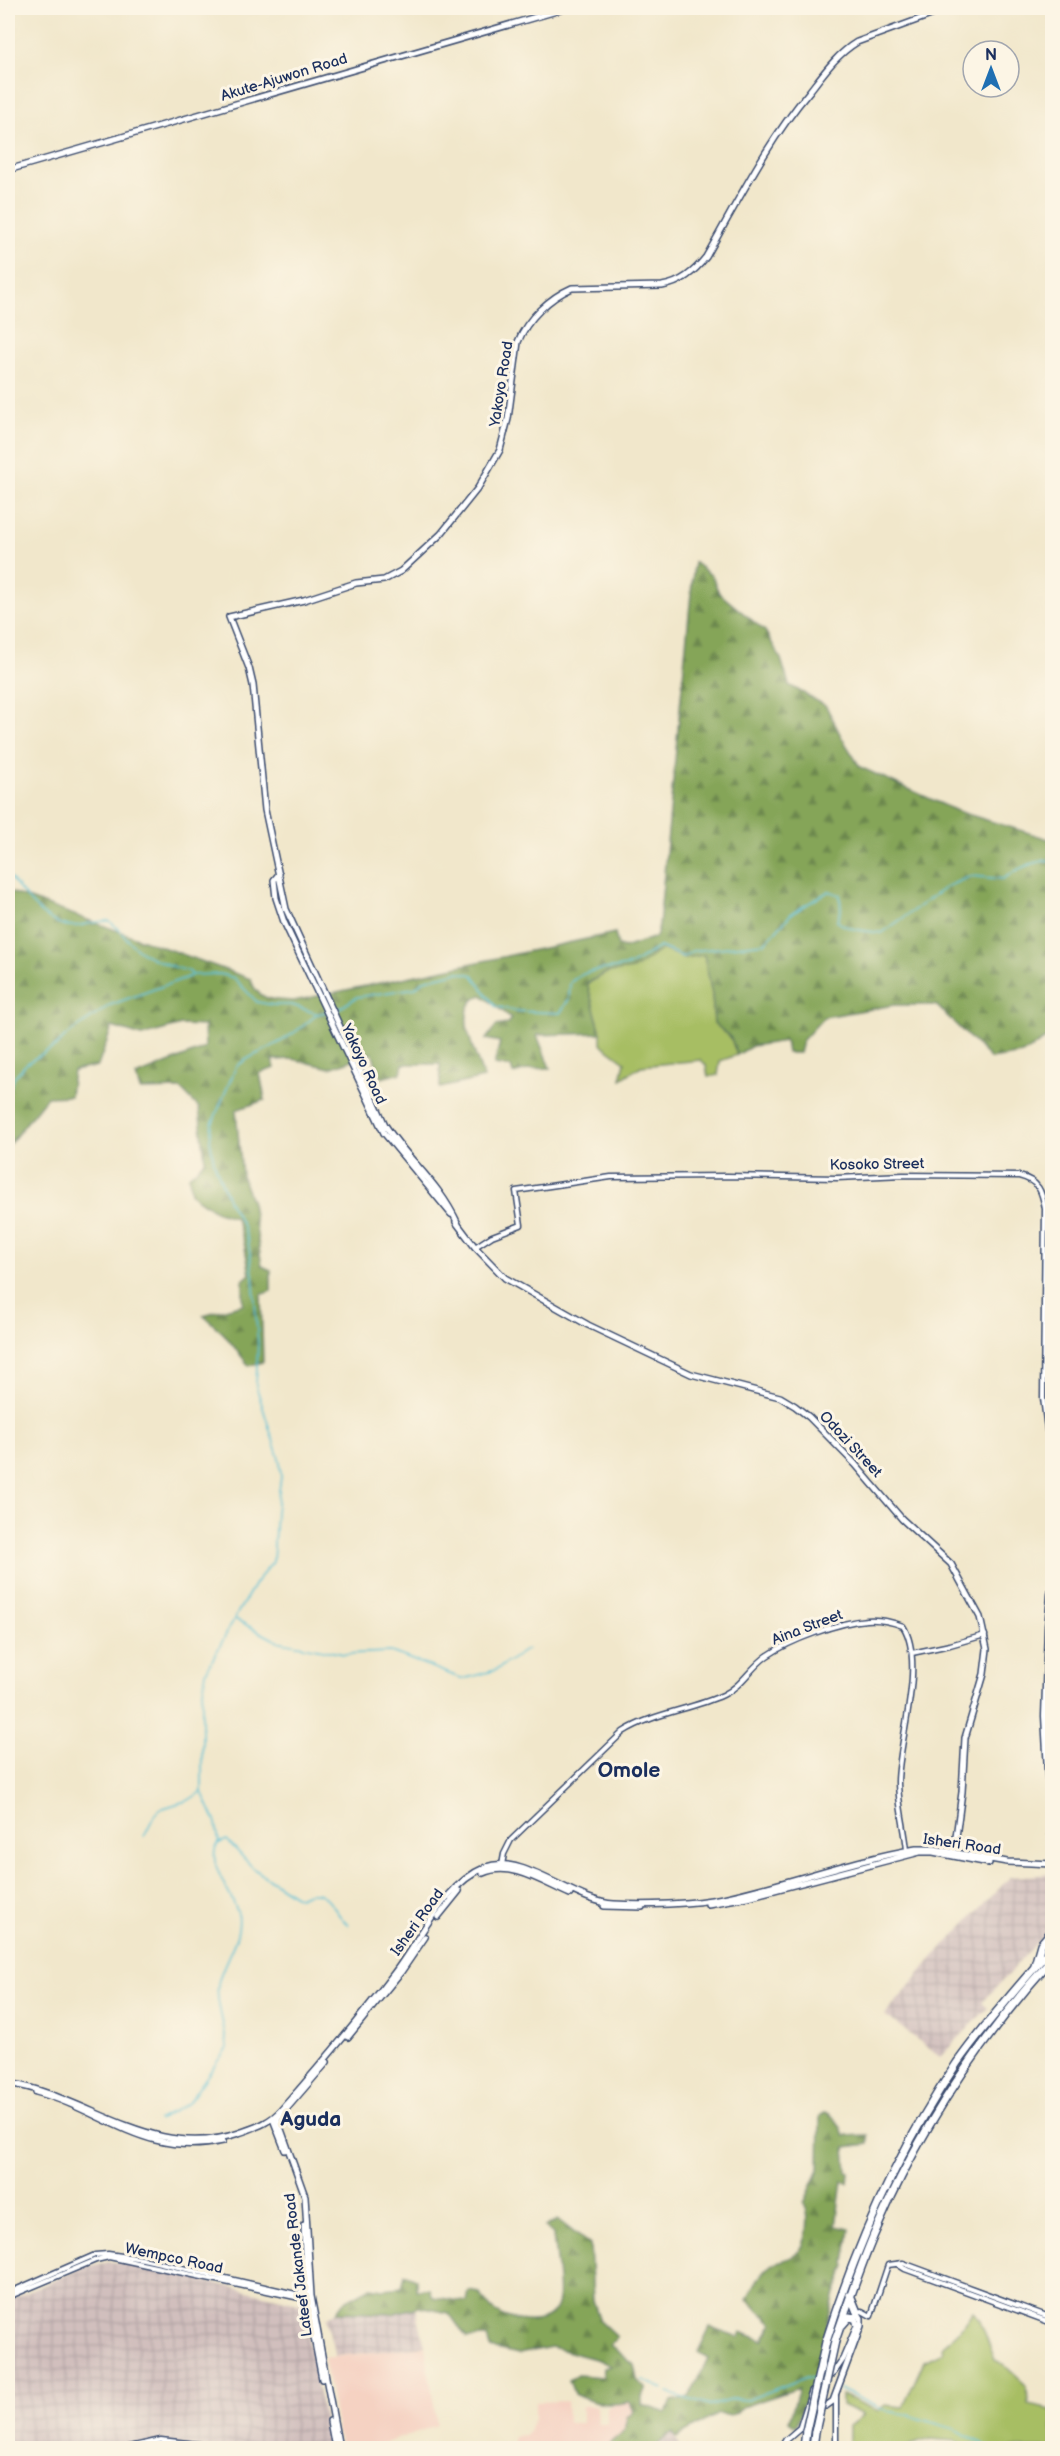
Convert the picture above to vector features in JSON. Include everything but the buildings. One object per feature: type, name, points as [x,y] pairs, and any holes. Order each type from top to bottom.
[{"type":"highway","points":[[1032,1971],[1041,1944],[1053,1931]]},
{"type":"highway","points":[[804,2448],[826,2342],[865,2232],[915,2131],[957,2063],[1015,1989],[1053,1947]]},
{"type":"highway","points":[[813,2448],[835,2341],[850,2294],[884,2210],[930,2124],[982,2044],[1016,2000],[1053,1959]]},
{"type":"highway","points":[[840,2326],[849,2317],[862,2316],[850,2294]]},
{"type":"main road","name":"Akute-Ajuwon Road","points":[[8,170],[567,8]]},
{"type":"main road","name":"Yakoyo Road","points":[[279,874],[265,810],[253,685],[249,668],[229,617],[304,600],[356,583],[384,580],[401,571],[456,517],[493,464],[500,450],[508,419],[518,342],[542,308],[558,294],[572,288],[662,286],[691,274],[706,257],[780,129],[814,85],[844,52],[857,42],[950,8]]},
{"type":"main road","points":[[279,874],[274,880],[276,898],[287,920]]},
{"type":"main road","points":[[279,874],[287,920]]},
{"type":"main road","name":"Yakoyo Road","points":[[287,920],[391,1143],[436,1194],[458,1224]]},
{"type":"main road","name":"Odozi Street","points":[[458,1224],[505,1278],[588,1325],[692,1374],[780,1397],[795,1406],[809,1417],[855,1464],[902,1520],[951,1564],[981,1617],[987,1657],[965,1738],[962,1792],[954,1852]]},
{"type":"main road","name":"Isheri Road","points":[[776,1887],[907,1850],[927,1848],[1007,1862],[1052,1865]]},
{"type":"main road","name":"Isheri Road","points":[[275,2119],[389,1981],[443,1903],[484,1868],[499,1866],[529,1872],[583,1896],[614,1904],[708,1900],[747,1894],[920,1852],[933,1852],[1016,1867],[1052,1865]]},
{"type":"main road","name":"Isheri Road","points":[[8,2085],[42,2092],[137,2131],[173,2140],[220,2138],[275,2119],[287,2109],[381,1998],[440,1913],[457,1893],[480,1874],[499,1866]]},
{"type":"main road","points":[[286,2142],[282,2120],[287,2109]]},
{"type":"main road","name":"Lateef Jakande Road","points":[[275,2119],[286,2142],[306,2202],[309,2298]]},
{"type":"main road","name":"Lateef Jakande Road","points":[[275,2119],[301,2197],[306,2288],[337,2448]]},
{"type":"main road","points":[[298,2295],[306,2288]]},
{"type":"main road","points":[[781,2448],[786,2440],[800,2428],[812,2391],[837,2369],[862,2316]]},
{"type":"main road","points":[[807,2403],[826,2406],[834,2401],[858,2336],[862,2316]]},
{"type":"main road","points":[[837,2369],[843,2374]]},
{"type":"street","name":"Kosoko Street","points":[[476,1247],[492,1236],[521,1225],[516,1191],[574,1181],[610,1177],[727,1176],[837,1178],[936,1175],[1027,1178],[1035,1182],[1042,1191],[1045,1209],[1042,1290],[1045,1312],[1043,1398],[1053,1468]]},
{"type":"street","points":[[1052,1865],[1044,1709],[1047,1627],[1053,1574]]},
{"type":"street","name":"Aina Street","points":[[499,1866],[511,1840],[623,1732],[644,1721],[721,1696],[744,1681],[764,1658],[785,1646],[842,1625],[871,1619],[903,1626],[912,1653],[912,1679],[901,1746],[898,1783],[907,1850]]},
{"type":"street","points":[[912,1653],[951,1646],[985,1635]]},
{"type":"street","points":[[1044,1709],[1048,1717],[1053,1812]]},
{"type":"street","name":"Wempco Road","points":[[8,2293],[95,2255],[108,2254],[309,2298]]},
{"type":"street","name":"Wempco Road","points":[[8,2297],[103,2258],[143,2261],[309,2298]]},
{"type":"street","points":[[896,2264],[901,2268],[1053,2323]]},
{"type":"street","points":[[862,2316],[888,2265],[907,2264],[1053,2318]]},
{"type":"street","points":[[836,2448],[837,2391]]},
{"type":"street","points":[[826,2406],[833,2410],[835,2415]]},
{"type":"street","points":[[126,2448],[161,2440],[232,2448]]},
{"type":"shaded area","points":[[1052,1874],[1052,1926],[982,2003],[988,2008],[940,2057],[885,2015],[932,1959],[1010,1877]]},
{"type":"shaded area","points":[[110,2262],[134,2264],[302,2304],[329,2448],[8,2448],[8,2301],[87,2266]]},
{"type":"shaded area","points":[[416,2308],[425,2346],[335,2356],[326,2318],[336,2312],[392,2314]]},
{"type":"shaded area","points":[[425,2346],[437,2425],[372,2448],[341,2448],[324,2358]]},
{"type":"shaded area","points":[[566,2401],[567,2423],[582,2423],[582,2406],[597,2406],[598,2424],[607,2424],[607,2408],[611,2406],[630,2402],[635,2412],[627,2417],[624,2431],[604,2448],[493,2448],[512,2447],[514,2436],[526,2435],[535,2418],[535,2402]]},
{"type":"shaded area","points":[[673,2433],[680,2448],[654,2448],[667,2436]]},
{"type":"green space","points":[[694,562],[712,576],[719,593],[765,631],[781,659],[789,685],[826,706],[860,767],[957,811],[1052,840],[1052,1035],[1022,1054],[991,1059],[936,1005],[894,1005],[824,1017],[802,1041],[799,1053],[787,1053],[785,1041],[752,1046],[737,1055],[731,1038],[714,1023],[712,994],[704,955],[684,958],[662,949],[634,969],[608,972],[587,983],[601,1033],[537,1035],[550,1068],[530,1069],[513,1074],[511,1067],[494,1065],[500,1042],[486,1039],[496,1026],[507,1024],[511,1018],[482,995],[473,1001],[468,1010],[467,1021],[468,1033],[484,1078],[440,1088],[440,1064],[403,1064],[401,1073],[381,1078],[372,1053],[330,1068],[293,1059],[273,1060],[275,1068],[260,1073],[265,1100],[236,1110],[242,1176],[252,1203],[262,1266],[271,1270],[271,1291],[261,1295],[263,1362],[249,1366],[224,1334],[203,1315],[243,1304],[243,1280],[250,1274],[244,1242],[236,1218],[215,1211],[191,1194],[189,1176],[205,1161],[199,1108],[181,1089],[140,1090],[136,1076],[205,1048],[204,1026],[181,1025],[142,1036],[112,1027],[98,1066],[73,1071],[70,1096],[47,1097],[8,1146],[8,891],[251,979],[257,992],[267,998],[294,1001],[615,933],[618,946],[624,948],[656,937],[659,926]]},
{"type":"green space","points":[[662,949],[684,958],[704,954],[712,994],[714,1023],[731,1038],[737,1055],[720,1061],[718,1075],[708,1077],[706,1065],[701,1060],[641,1066],[621,1079],[625,1062],[601,1044],[601,1033],[587,984],[608,972],[634,968]]},
{"type":"green space","points":[[826,2112],[838,2122],[844,2136],[868,2135],[868,2144],[845,2147],[847,2171],[849,2172],[848,2183],[842,2181],[836,2226],[850,2229],[846,2266],[835,2293],[812,2386],[808,2391],[796,2426],[789,2421],[799,2388],[742,2407],[732,2415],[718,2414],[676,2438],[673,2433],[667,2436],[654,2448],[604,2448],[624,2431],[627,2417],[634,2412],[630,2402],[608,2404],[588,2400],[574,2394],[569,2380],[577,2375],[603,2377],[604,2368],[611,2366],[599,2360],[551,2347],[519,2354],[490,2348],[487,2337],[467,2338],[449,2313],[419,2307],[392,2314],[336,2312],[343,2302],[371,2287],[384,2289],[402,2287],[405,2274],[416,2279],[416,2290],[430,2289],[433,2297],[467,2302],[469,2291],[480,2293],[494,2311],[502,2315],[521,2321],[540,2320],[555,2310],[558,2300],[553,2234],[545,2227],[558,2220],[590,2245],[593,2300],[600,2321],[617,2337],[610,2345],[634,2365],[637,2380],[647,2389],[642,2396],[642,2405],[667,2413],[672,2401],[689,2397],[708,2358],[698,2352],[710,2327],[739,2337],[741,2332],[763,2340],[773,2323],[747,2300],[763,2272],[774,2263],[794,2256],[799,2252],[805,2239],[808,2224],[804,2203],[819,2170],[820,2116]]},
{"type":"green space","points":[[973,2311],[980,2320],[995,2360],[1003,2364],[1027,2386],[1028,2405],[1052,2410],[1052,2448],[973,2448],[956,2441],[931,2439],[899,2448],[849,2448],[849,2426],[863,2415],[842,2405],[842,2395],[878,2411],[885,2405],[903,2407],[924,2361],[943,2352],[942,2346],[958,2332]]},
{"type":"waterway","points":[[8,875],[36,908],[52,921],[72,926],[109,921],[146,955],[190,972],[192,975],[220,974],[234,978],[257,1002],[292,1005],[318,1014],[340,1008],[357,997],[415,988],[424,980],[458,972],[473,975],[495,1006],[515,1011],[560,1013],[569,999],[570,983],[583,974],[630,965],[660,947],[683,957],[692,951],[765,943],[791,914],[829,891],[840,895],[841,911],[837,921],[853,929],[882,933],[946,887],[971,876],[1003,879],[1026,866],[1052,860]]},
{"type":"waterway","points":[[8,1093],[15,1076],[27,1063],[56,1046],[66,1036],[110,1005],[191,976]]},
{"type":"waterway","points":[[158,2120],[188,2103],[227,2048],[217,1991],[220,1975],[235,1941],[239,1923],[235,1906],[217,1868],[215,1850],[219,1843],[216,1823],[202,1792],[202,1697],[206,1672],[256,1582],[273,1562],[281,1477],[280,1462],[256,1386],[258,1343],[248,1241],[242,1224],[229,1202],[214,1162],[210,1140],[212,1124],[236,1067],[285,1039],[316,1015]]},
{"type":"waterway","points":[[235,1619],[277,1641],[344,1654],[391,1652],[463,1679],[496,1670],[527,1649]]},
{"type":"waterway","points":[[144,1836],[160,1809],[189,1800],[201,1792]]},
{"type":"waterway","points":[[219,1843],[227,1840],[254,1869],[295,1896],[299,1897],[309,1893],[323,1896],[348,1925]]},
{"type":"waterway","points":[[668,2393],[710,2406],[734,2399],[747,2400],[807,2377],[815,2379]]},
{"type":"waterway","points":[[643,2380],[663,2389]]},
{"type":"waterway","points":[[839,2389],[886,2411],[905,2414],[954,2429],[991,2448]]},
{"type":"district","name":"Omole","points":[[629,1770]]},
{"type":"district","name":"Aguda","points":[[311,2119]]}]
